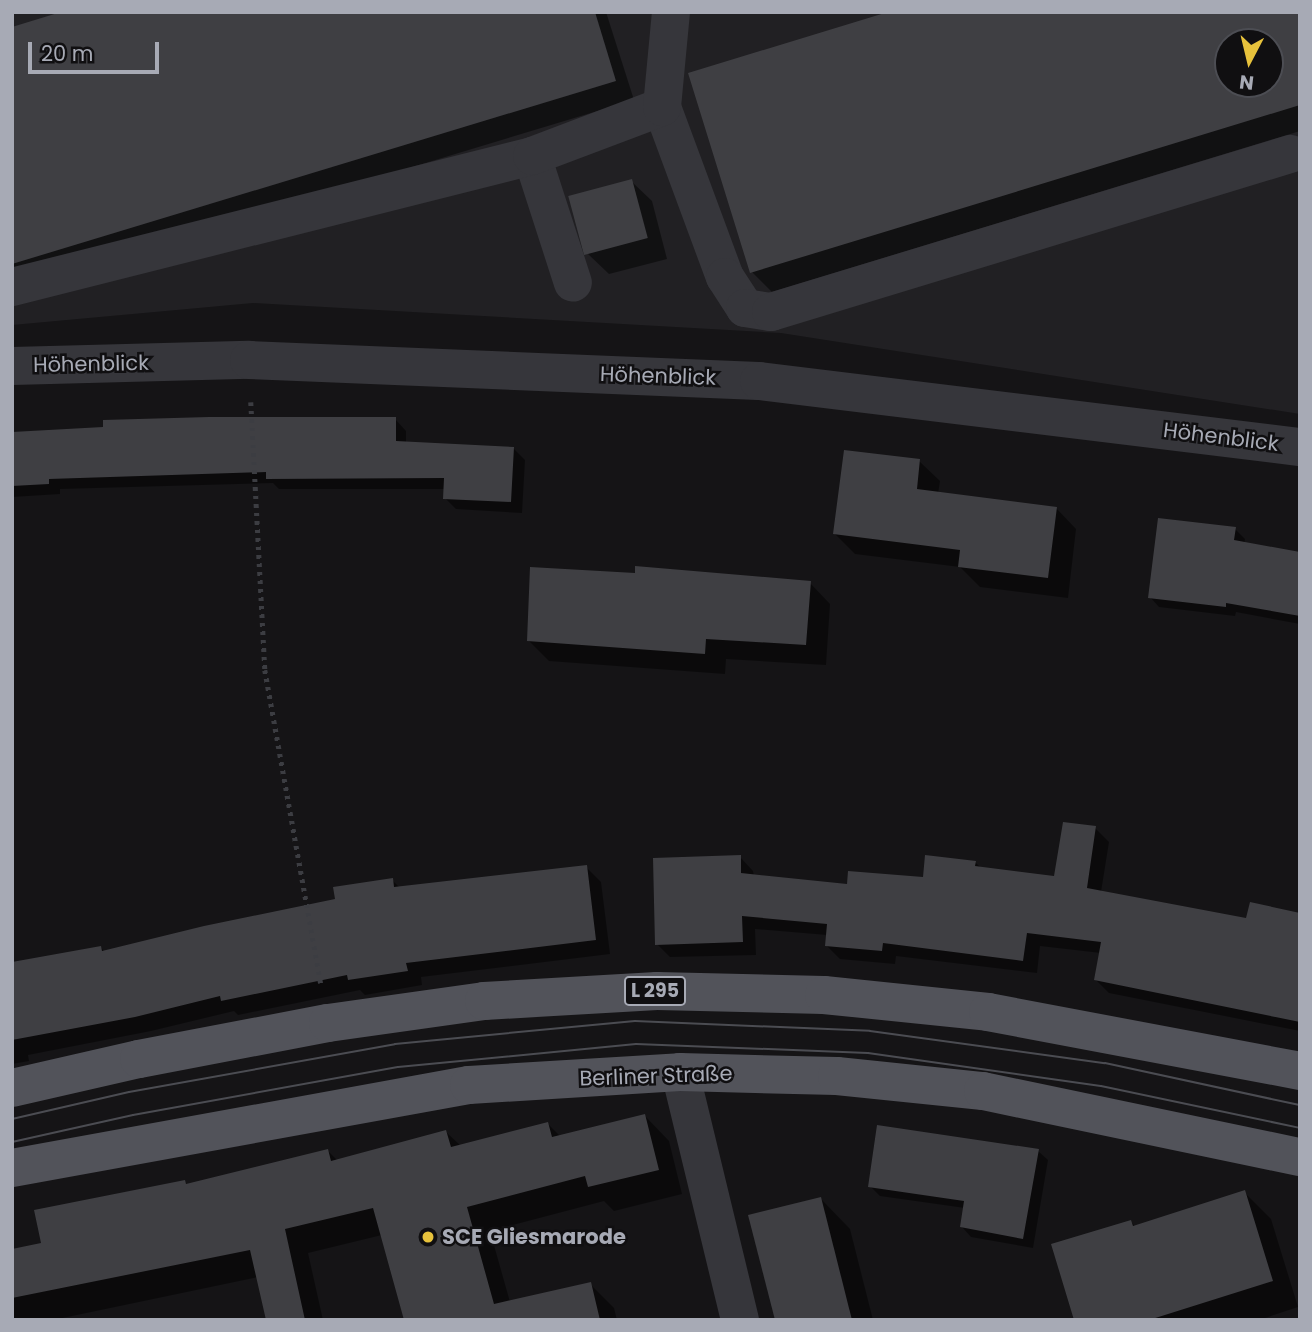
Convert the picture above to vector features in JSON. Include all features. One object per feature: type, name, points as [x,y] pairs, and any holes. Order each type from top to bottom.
[{"type":"main road","name":"L 295","points":[[12,1088],[139,1059],[328,1023],[484,1002],[657,991],[824,995],[988,1012],[1300,1071]]},
{"type":"main road","name":"Berliner Straße","points":[[12,1168],[469,1085],[680,1072],[837,1076],[983,1091],[1300,1157]]},
{"type":"street","points":[[671,12],[662,107],[725,277],[745,308],[771,312],[1290,154]]},
{"type":"street","points":[[12,287],[532,156],[662,107]]},
{"type":"street","points":[[532,156],[573,283]]},
{"type":"street","name":"Höhenblick","points":[[12,366],[249,360],[759,381],[1300,447]]},
{"type":"street","points":[[680,1072],[740,1320]]},
{"type":"path","points":[[249,360],[265,670],[323,994]]},
{"type":"shaded area","points":[[12,12],[1300,12],[1300,414],[781,333],[253,303],[12,325]]},
{"type":"building","points":[[61,12],[595,12],[616,81],[12,264],[12,27]]},
{"type":"building","points":[[888,12],[1300,12],[1300,105],[750,273],[688,73]]},
{"type":"building","points":[[632,179],[648,238],[584,255],[568,196]]},
{"type":"building","points":[[396,417],[396,441],[514,447],[511,502],[443,499],[444,478],[266,479],[266,472],[49,479],[49,484],[12,486],[12,432],[103,427],[103,420]]},
{"type":"building","points":[[844,450],[920,459],[917,489],[1057,507],[1048,578],[958,567],[960,550],[833,534]]},
{"type":"building","points":[[1158,518],[1236,527],[1234,540],[1300,552],[1300,616],[1226,603],[1226,607],[1148,598]]},
{"type":"building","points":[[635,566],[811,581],[806,645],[706,639],[705,654],[527,641],[530,567],[635,573]]},
{"type":"building","points":[[1063,822],[1096,826],[1087,888],[1246,918],[1250,902],[1300,913],[1300,1022],[1094,980],[1101,942],[1027,933],[1023,961],[883,943],[882,951],[825,946],[827,924],[742,916],[743,942],[655,945],[653,858],[741,855],[741,873],[847,884],[848,871],[923,877],[925,855],[976,861],[975,866],[1054,876]]},
{"type":"building","points":[[587,865],[596,940],[406,963],[408,971],[348,980],[347,975],[221,1001],[220,996],[135,1017],[12,1040],[12,962],[101,946],[102,951],[204,926],[335,899],[333,887],[393,878],[394,887]]},
{"type":"building","points":[[645,1114],[659,1170],[588,1187],[585,1176],[467,1207],[494,1304],[591,1282],[600,1320],[404,1320],[373,1208],[285,1229],[305,1320],[266,1320],[250,1250],[12,1298],[12,1249],[41,1243],[34,1210],[185,1180],[186,1184],[328,1149],[331,1161],[446,1130],[451,1147],[548,1122],[552,1137]]},
{"type":"building","points":[[877,1125],[1039,1149],[1023,1239],[960,1227],[964,1201],[868,1187]]},
{"type":"building","points":[[1245,1190],[1273,1281],[1149,1320],[1074,1320],[1051,1244],[1131,1220],[1133,1226]]},
{"type":"building","points":[[821,1197],[852,1320],[775,1320],[748,1215]]},
{"type":"tram line","points":[[12,1119],[129,1092],[395,1044],[635,1021],[870,1031],[1105,1063],[1300,1105]]},
{"type":"tram line","points":[[12,1142],[133,1115],[398,1067],[636,1044],[868,1053],[1101,1086],[1300,1128]]},
{"type":"place","name":"SCE Gliesmarode","points":[[428,1237]]}]
